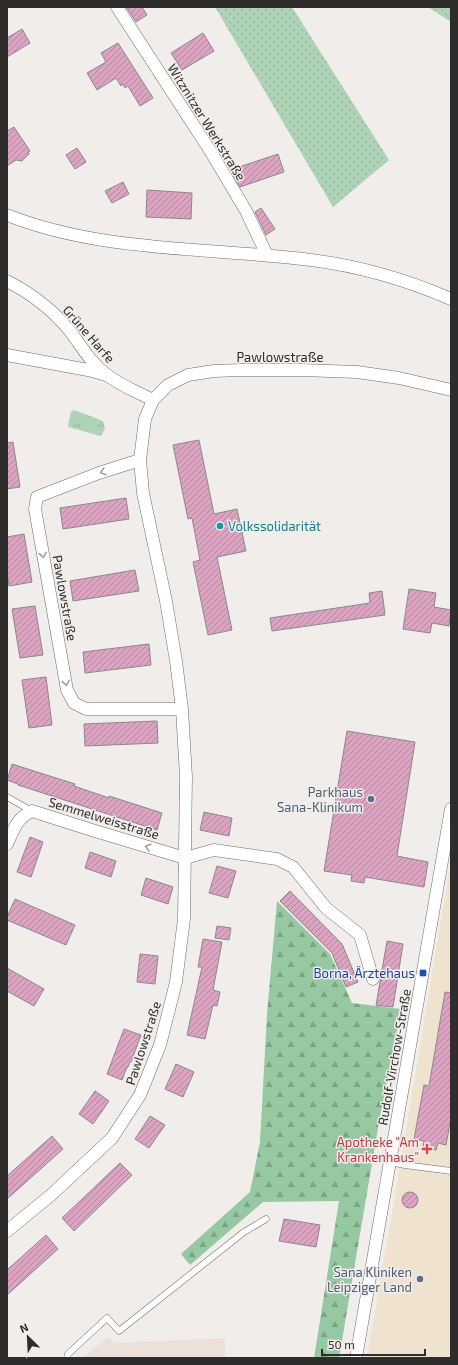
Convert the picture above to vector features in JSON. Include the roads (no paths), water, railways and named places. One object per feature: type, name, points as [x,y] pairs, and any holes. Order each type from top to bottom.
[{"type":"street","name":"Witznitzer Werkstraße","points":[[117,7],[211,152],[246,211],[267,255]]},
{"type":"street","points":[[7,214],[53,230],[91,238],[160,248],[267,255],[313,260],[353,267],[416,286],[451,299]]},
{"type":"street","name":"Grüne Harfe","points":[[7,281],[40,301],[69,330],[84,352],[106,375],[122,385],[153,400]]},
{"type":"street","points":[[7,355],[88,370],[106,375]]},
{"type":"street","name":"Pawlowstraße","points":[[7,1231],[51,1195],[112,1138],[140,1095],[160,1045],[176,982],[184,919],[186,777],[182,709],[175,654],[166,601],[143,492],[140,460],[145,419],[153,400],[168,385],[188,375],[214,371],[241,370],[357,372],[399,378],[451,390]]},
{"type":"street","name":"Pawlowstraße","points":[[140,460],[99,473],[37,497],[35,510],[67,690],[74,703],[86,709],[182,709]]},
{"type":"street","name":"Rudolf-Virchow-Straße","points":[[356,1358],[451,809]]},
{"type":"street","name":"Semmelweisstraße","points":[[7,844],[16,824],[22,816],[32,811],[185,858]]},
{"type":"street","points":[[185,858],[214,850],[277,859],[293,867],[326,908],[360,935],[373,978]]},
{"type":"lane","points":[[7,797],[32,811]]},
{"type":"lane","points":[[390,1162],[451,1171]]},
{"type":"lane","points":[[67,1358],[68,1354],[107,1318],[119,1331],[244,1232],[266,1219]]},
{"type":"place","name":"Volkssolidarität","points":[[220,526]]},
{"type":"place","name":"Parkhaus Sana-Klinikum","points":[[371,799]]},
{"type":"place","name":"Borna, Ärztehaus","points":[[423,973]]},
{"type":"place","name":"Apotheke \"Am Krankenhaus\"","points":[[427,1149]]},
{"type":"place","name":"Sana Kliniken Leipziger Land","points":[[420,1279]]}]
